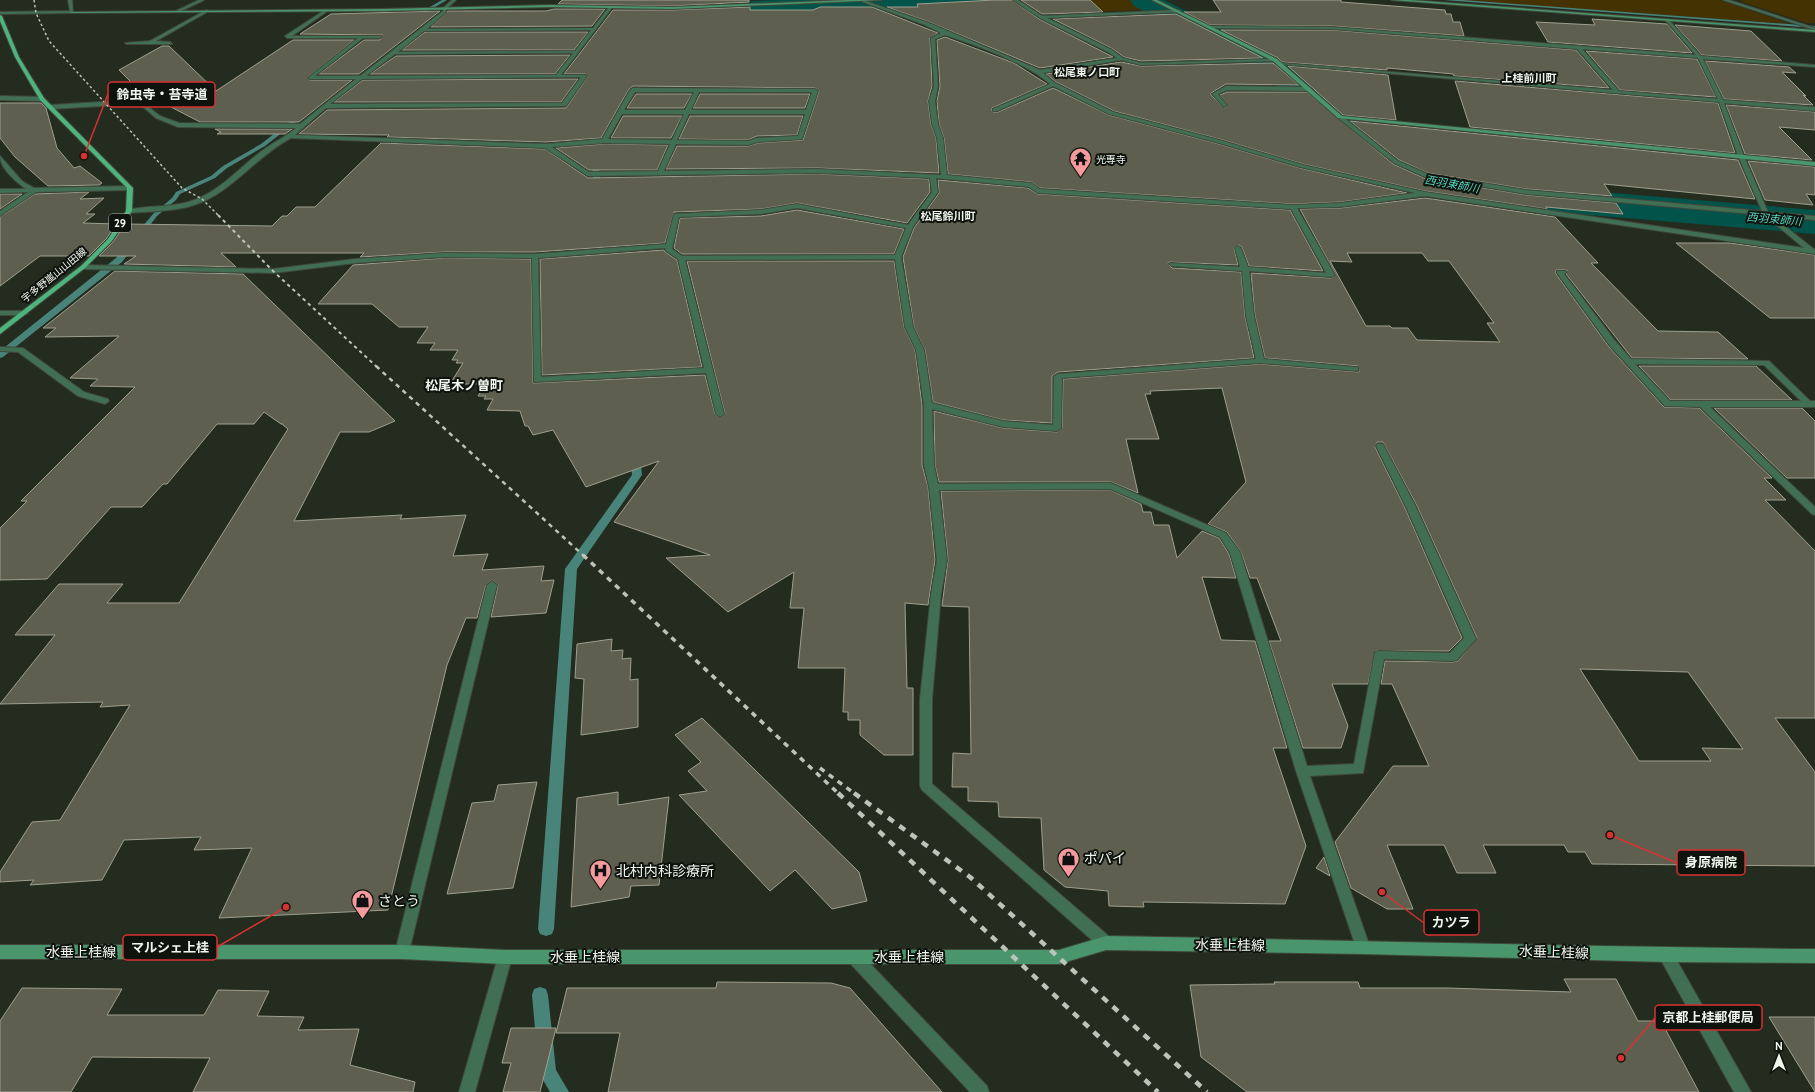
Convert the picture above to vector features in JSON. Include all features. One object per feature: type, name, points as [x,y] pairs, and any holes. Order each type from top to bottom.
[{"type":"main road","points":[[0,14],[17,57],[42,99],[130,188]]},
{"type":"main road","name":"29","points":[[129,211],[130,188]]},
{"type":"main road","name":"宇多野嵐山山田線","points":[[0,332],[83,267],[110,240],[129,211]]},
{"type":"street","points":[[70,0],[72,12]]},
{"type":"street","points":[[178,11],[202,0]]},
{"type":"street","points":[[129,211],[188,204],[202,199],[277,142],[290,136],[360,77],[395,53],[423,30],[445,11],[444,9],[454,0]]},
{"type":"street","points":[[0,14],[178,11],[325,11],[550,6],[610,8],[709,7],[880,0]]},
{"type":"street","points":[[1016,0],[1041,17],[1110,51],[1121,59],[1141,64],[1275,60]]},
{"type":"street","points":[[1154,0],[1179,11],[1275,60],[1309,88],[1340,117],[1396,162],[1427,176],[1526,192],[1815,218]]},
{"type":"street","points":[[1393,0],[1814,29]]},
{"type":"street","points":[[1726,0],[1814,29]]},
{"type":"street","points":[[864,1],[927,24],[1039,72],[1053,84],[1111,113],[1221,142],[1302,166],[1425,194],[1520,210],[1814,252]]},
{"type":"street","points":[[709,2],[709,7]]},
{"type":"street","points":[[558,76],[610,8]]},
{"type":"street","points":[[152,42],[207,11]]},
{"type":"street","points":[[325,11],[287,37],[380,37]]},
{"type":"street","points":[[1041,17],[1179,11]]},
{"type":"street","points":[[1668,20],[1700,57],[1721,101],[1741,156],[1766,214],[1814,252]]},
{"type":"street","points":[[1211,27],[1332,28],[1815,66]]},
{"type":"street","points":[[423,30],[593,29]]},
{"type":"street","points":[[945,33],[933,38],[936,86],[932,100],[935,124],[940,138],[938,176],[935,192],[910,227],[898,257],[909,327],[920,350],[928,405],[929,465],[934,487],[942,560],[936,594],[926,699],[926,786],[1106,943]]},
{"type":"street","points":[[326,106],[564,105],[585,76],[310,78],[362,37]]},
{"type":"street","points":[[127,43],[170,42]]},
{"type":"street","points":[[1579,48],[1617,92]]},
{"type":"street","points":[[395,53],[577,52]]},
{"type":"street","points":[[1039,72],[1121,59]]},
{"type":"street","points":[[1281,64],[1815,109]]},
{"type":"street","points":[[995,110],[1053,84]]},
{"type":"street","points":[[1224,105],[1215,94],[1226,88],[1309,88]]},
{"type":"street","points":[[290,136],[546,146],[604,141],[748,143],[757,140],[800,138],[815,91],[633,90],[622,112],[604,141]]},
{"type":"street","points":[[660,173],[697,90]]},
{"type":"street","points":[[0,98],[42,99]]},
{"type":"street","points":[[50,107],[118,103],[142,104],[158,117],[178,125],[302,126]]},
{"type":"street","points":[[622,112],[808,112]]},
{"type":"street","points":[[1340,117],[1815,164]]},
{"type":"street","points":[[546,146],[588,174],[786,171],[938,176],[1031,185],[1038,191],[1293,207],[1340,205],[1425,194]]},
{"type":"street","points":[[0,158],[20,182],[34,191]]},
{"type":"street","points":[[0,191],[130,188]]},
{"type":"street","points":[[0,214],[34,191]]},
{"type":"street","points":[[898,257],[680,258],[668,250],[668,246],[676,215],[762,212],[797,206],[910,227]]},
{"type":"street","points":[[1172,264],[1331,275],[1293,207]]},
{"type":"street","points":[[83,267],[273,271],[355,261],[444,255],[535,256],[668,246]]},
{"type":"street","points":[[1238,248],[1245,270],[1250,316],[1260,361]]},
{"type":"street","points":[[535,256],[537,380],[708,370]]},
{"type":"street","points":[[680,258],[720,414]]},
{"type":"street","points":[[1563,272],[1559,272],[1628,361],[1668,404],[1811,404]]},
{"type":"street","points":[[0,313],[24,313]]},
{"type":"street","points":[[0,349],[20,350],[80,394],[105,401]]},
{"type":"street","points":[[928,405],[1003,424],[1057,428],[1058,376],[1260,361],[1355,369]]},
{"type":"street","points":[[1628,361],[1766,363],[1811,404]]},
{"type":"street","points":[[1702,404],[1815,512]]},
{"type":"street","points":[[1302,771],[1359,769],[1379,655],[1453,657],[1470,639],[1411,507],[1380,446]]},
{"type":"street","points":[[934,487],[1111,486],[1223,535],[1235,552],[1302,771],[1363,947]]},
{"type":"street","points":[[402,952],[492,585]]},
{"type":"street","name":"水垂上桂線","points":[[0,952],[402,952],[505,957],[1059,957],[1106,943],[1363,947],[1666,955],[1815,956]]},
{"type":"street","points":[[1666,955],[1743,1092]]},
{"type":"street","points":[[467,1092],[505,957]]},
{"type":"street","points":[[854,957],[980,1092]]},
{"type":"shaded area","points":[[1024,0],[1140,0],[1159,9],[1049,14],[1041,13]]},
{"type":"shaded area","points":[[1456,0],[1719,0],[1790,24]]},
{"type":"shaded area","points":[[1815,0],[1815,23],[1807,23],[1739,1]]},
{"type":"building","points":[[562,0],[749,0],[749,2],[672,6],[558,4]]},
{"type":"building","points":[[1012,0],[1039,19],[1113,57],[1040,68],[929,22],[887,7],[918,7],[917,4]]},
{"type":"building","points":[[1021,0],[1090,0],[1103,12],[1042,14]]},
{"type":"building","points":[[1213,0],[1341,0],[1341,2],[1445,10],[1446,14],[1451,14],[1453,22],[1460,22],[1464,36],[1332,26],[1210,25],[1184,12],[1221,12]]},
{"type":"building","points":[[750,7],[750,10],[813,10],[820,7],[872,7],[938,33],[930,38],[932,86],[928,101],[931,124],[936,138],[939,173],[817,168],[666,169],[677,146],[748,146],[758,143],[803,140],[819,91],[815,88],[633,86],[629,89],[601,138],[546,142],[387,137],[389,135],[299,134],[327,110],[566,108],[588,76],[585,74],[564,74],[613,10],[672,10]]},
{"type":"building","points":[[554,9],[605,9],[592,26],[431,27],[448,11],[546,11]]},
{"type":"building","points":[[440,11],[359,74],[319,74],[364,40],[380,40],[383,35],[300,34],[331,14]]},
{"type":"building","points":[[1176,14],[1263,58],[1141,61],[1124,57],[1113,49],[1053,19]]},
{"type":"building","points":[[1592,19],[1667,24],[1692,53],[1548,42],[1536,22],[1595,25]]},
{"type":"building","points":[[1675,25],[1751,31],[1782,61],[1702,55]]},
{"type":"building","points":[[1221,30],[1332,30],[1576,50],[1609,88],[1454,76],[1453,74],[1387,68],[1387,70],[1282,62],[1278,58]]},
{"type":"building","points":[[425,32],[588,32],[574,50],[402,50]]},
{"type":"building","points":[[945,37],[1014,63],[1047,84],[992,108],[993,112],[998,112],[1053,88],[1109,115],[1219,144],[1300,168],[1407,193],[1340,202],[1293,204],[1040,188],[1031,182],[948,174],[944,138],[939,124],[937,101],[940,86],[937,40]]},
{"type":"building","points":[[293,40],[354,40],[307,78],[310,80],[352,80],[299,122],[200,122],[140,91],[119,70],[162,46],[169,46],[216,91]]},
{"type":"building","points":[[1586,51],[1697,59],[1716,97],[1620,90]]},
{"type":"building","points":[[570,55],[555,74],[370,74],[396,56]]},
{"type":"building","points":[[1705,61],[1789,67],[1796,73],[1782,72],[1813,105],[1724,99]]},
{"type":"building","points":[[1121,62],[1141,66],[1273,63],[1299,85],[1226,84],[1211,93],[1211,95],[1224,108],[1228,105],[1220,95],[1227,92],[1307,92],[1393,164],[1424,178],[1526,195],[1616,203],[1623,214],[1546,207],[1547,209],[1425,191],[1303,164],[1223,140],[1114,111],[1056,82],[1046,74]]},
{"type":"building","points":[[1288,66],[1388,75],[1396,120],[1343,115]]},
{"type":"building","points":[[578,79],[561,102],[334,102],[363,80]]},
{"type":"building","points":[[1455,81],[1718,103],[1735,153],[1470,127]]},
{"type":"building","points":[[636,94],[692,94],[684,108],[627,108]]},
{"type":"building","points":[[700,94],[810,94],[805,108],[693,108]]},
{"type":"building","points":[[0,103],[41,103],[46,108],[57,148],[74,168],[80,166],[102,183],[99,185],[48,186],[15,157],[0,138]]},
{"type":"building","points":[[1726,105],[1815,112],[1815,130],[1779,127],[1812,160],[1745,154]]},
{"type":"building","points":[[623,116],[682,116],[671,138],[611,138]]},
{"type":"building","points":[[690,116],[803,116],[797,135],[757,136],[748,140],[679,139]]},
{"type":"building","points":[[1350,121],[1738,160],[1755,199],[1604,184],[1612,196],[1526,189],[1428,173],[1399,160]]},
{"type":"building","points":[[215,129],[292,129],[285,134],[217,134],[221,132]]},
{"type":"building","points":[[381,143],[545,149],[588,178],[817,174],[929,179],[930,192],[907,223],[797,203],[761,209],[674,212],[665,243],[535,252],[444,252],[360,257],[364,253],[221,253],[236,267],[124,264],[136,256],[99,256],[113,242],[125,224],[272,226],[282,216],[287,216],[296,207],[315,207]]},
{"type":"building","points":[[604,144],[668,145],[657,170],[589,170],[556,148]]},
{"type":"building","points":[[1748,161],[1815,167],[1815,195],[1806,194],[1813,205],[1765,200]]},
{"type":"building","points":[[938,180],[1028,188],[1038,194],[1290,210],[1323,271],[1249,266],[1242,247],[1239,245],[1234,248],[1238,265],[1169,262],[1168,264],[1172,268],[1241,272],[1245,316],[1254,358],[1058,372],[1052,376],[1052,423],[1003,420],[933,402],[925,350],[914,327],[903,257],[914,228],[939,193]]},
{"type":"building","points":[[89,192],[80,199],[104,198],[86,214],[95,214],[83,223],[116,224],[107,238],[89,256],[40,256],[0,286],[0,217],[35,194]]},
{"type":"building","points":[[0,194],[22,194],[0,209]]},
{"type":"building","points":[[1425,198],[1555,217],[1598,263],[1591,263],[1658,331],[1718,332],[1748,359],[1632,358],[1566,274],[1568,271],[1556,270],[1556,274],[1609,347],[1664,407],[1699,408],[1772,478],[1764,478],[1786,500],[1765,500],[1815,551],[1815,718],[1775,718],[1815,772],[1815,866],[1592,864],[1585,852],[1568,852],[1564,845],[1483,845],[1496,873],[1457,873],[1444,845],[1387,845],[1413,909],[1387,909],[1351,888],[1335,842],[1393,766],[1429,766],[1392,684],[1381,684],[1385,661],[1458,661],[1477,638],[1417,506],[1383,442],[1377,442],[1375,447],[1405,508],[1462,638],[1449,651],[1375,651],[1368,684],[1332,684],[1348,726],[1341,748],[1303,748],[1269,641],[1281,641],[1257,578],[1250,578],[1241,552],[1227,532],[1208,524],[1246,482],[1222,388],[1150,391],[1151,394],[1145,394],[1159,439],[1126,439],[1138,493],[1111,482],[939,482],[935,465],[934,411],[1003,428],[1057,432],[1062,428],[1063,379],[1260,364],[1359,372],[1358,366],[1265,358],[1255,316],[1251,273],[1331,278],[1336,275],[1300,209],[1340,208]],"holes":[[[1347,253],[1422,253],[1428,261],[1449,261],[1494,323],[1487,323],[1500,342],[1417,340],[1408,328],[1366,326],[1330,261],[1352,262]],[[1580,669],[1688,672],[1743,749],[1702,748],[1711,761],[1639,761]]]},
{"type":"building","points":[[797,210],[904,229],[894,254],[682,254],[674,248],[680,218],[761,216]]},
{"type":"building","points":[[1676,243],[1730,243],[1815,255],[1815,318],[1770,318]]},
{"type":"building","points":[[664,250],[677,260],[702,367],[542,375],[540,259]]},
{"type":"building","points":[[444,258],[531,259],[533,383],[705,375],[715,414],[720,418],[725,414],[687,261],[894,261],[904,327],[915,350],[922,405],[922,465],[928,487],[935,560],[928,605],[905,603],[907,688],[913,688],[913,755],[884,755],[860,735],[860,720],[848,720],[848,712],[843,712],[845,668],[798,668],[804,608],[790,608],[794,572],[728,612],[666,558],[710,555],[614,522],[659,461],[586,487],[553,430],[533,435],[528,426],[525,426],[520,411],[487,410],[493,399],[484,399],[486,396],[478,396],[485,384],[450,384],[463,363],[456,363],[458,360],[452,360],[458,350],[430,350],[435,343],[417,343],[428,327],[399,327],[372,304],[318,304],[353,265]]},
{"type":"building","points":[[115,271],[243,274],[395,421],[369,432],[340,432],[294,521],[402,515],[400,519],[466,515],[453,556],[488,554],[482,570],[544,566],[541,581],[554,580],[546,613],[491,617],[498,585],[492,580],[486,585],[477,618],[466,618],[447,665],[388,910],[219,918],[252,848],[194,850],[201,837],[124,840],[102,880],[30,885],[34,880],[0,882],[0,872],[32,822],[60,820],[130,705],[100,707],[103,702],[0,704],[55,635],[15,635],[59,584],[123,584],[107,603],[179,603],[288,429],[264,412],[254,424],[217,424],[167,484],[163,484],[142,507],[111,507],[47,579],[0,580],[0,528],[27,501],[21,501],[135,387],[90,386],[98,379],[70,378],[119,336],[45,337],[56,328],[43,328]]},
{"type":"building","points":[[1639,366],[1756,366],[1792,400],[1671,400]]},
{"type":"building","points":[[1714,408],[1802,408],[1815,421],[1815,478],[1787,478]]},
{"type":"building","points":[[1110,490],[1141,504],[1143,512],[1151,512],[1154,525],[1169,525],[1177,558],[1202,531],[1219,538],[1229,554],[1236,578],[1202,577],[1221,640],[1255,641],[1287,748],[1273,748],[1306,846],[1285,904],[1143,902],[1144,907],[1109,906],[1108,891],[1065,887],[1044,870],[1041,818],[999,817],[998,802],[968,801],[968,787],[952,787],[953,753],[971,754],[969,607],[942,606],[948,560],[941,491]]},
{"type":"building","points":[[612,639],[611,651],[623,650],[622,659],[631,658],[630,680],[638,679],[638,727],[581,735],[584,679],[575,678],[577,644]]},
{"type":"building","points":[[702,718],[859,872],[867,901],[832,909],[795,870],[770,891],[679,795],[707,791],[688,771],[701,762],[675,735]]},
{"type":"building","points":[[537,782],[513,888],[447,894],[472,803],[494,801],[498,785]]},
{"type":"building","points":[[618,792],[618,805],[669,797],[659,885],[631,886],[629,897],[571,907],[577,798]]},
{"type":"building","points":[[1324,857],[1330,876],[1316,868]]},
{"type":"building","points":[[1564,979],[1616,979],[1638,1021],[1661,1021],[1699,1092],[1247,1092],[1201,1057],[1190,985],[1275,984],[1274,982],[1358,982],[1360,988],[1448,988],[1571,992]]},
{"type":"building","points":[[717,982],[831,983],[850,988],[942,1092],[608,1092],[620,1033],[556,1033],[567,988],[716,988]]},
{"type":"building","points":[[22,988],[122,989],[107,1015],[204,1015],[218,990],[269,991],[257,1016],[304,1017],[298,1030],[359,1029],[350,1065],[415,1082],[413,1092],[193,1092],[210,1058],[92,1057],[71,1092],[0,1092],[0,1021]]},
{"type":"building","points":[[1769,1017],[1815,1017],[1815,1092]]},
{"type":"building","points":[[511,1028],[556,1028],[540,1092],[503,1092],[511,1063],[502,1063]]},
{"type":"waterway","points":[[411,19],[445,0]]},
{"type":"waterway","name":"西羽束師川","points":[[752,9],[974,0]]},
{"type":"waterway","name":"西羽束師川","points":[[1143,0],[1276,66],[1314,107],[1369,148]]},
{"type":"waterway","points":[[1445,0],[1815,27]]},
{"type":"waterway","points":[[0,355],[119,260],[155,215],[174,199],[178,193],[213,177],[225,167],[263,145],[304,113]]},
{"type":"waterway","points":[[599,193],[594,161],[598,138],[602,130]]},
{"type":"waterway","name":"西羽束師川","points":[[1530,198],[1815,222]]},
{"type":"waterway","points":[[546,929],[571,569],[637,475],[635,455]]},
{"type":"waterway","points":[[540,995],[548,1073],[560,1092]]},
{"type":"railway","points":[[34,0],[36,13],[49,41],[182,188],[202,199],[218,215]]},
{"type":"railway","points":[[218,215],[273,271],[377,367]]},
{"type":"railway","points":[[376,366],[584,556]]},
{"type":"railway","points":[[583,555],[839,794]]},
{"type":"railway","points":[[820,768],[855,794]]},
{"type":"railway","points":[[838,793],[1158,1092]]},
{"type":"railway","points":[[854,793],[970,877],[1207,1092]]},
{"type":"place","name":"鈴虫寺・苔寺道","points":[[84,156]]},
{"type":"place","name":"光専寺","points":[[1081,178]]},
{"type":"place","name":"身原病院","points":[[1610,835]]},
{"type":"place","name":"ポパイ","points":[[1068,878]]},
{"type":"place","name":"北村内科診療所","points":[[600,890]]},
{"type":"place","name":"カツラ","points":[[1382,892]]},
{"type":"place","name":"マルシェ上桂","points":[[286,907]]},
{"type":"place","name":"さとう","points":[[362,920]]},
{"type":"place","name":"京都上桂郵便局","points":[[1621,1058]]},
{"type":"district","name":"松尾東ノ口町","points":[[1087,72]]},
{"type":"district","name":"上桂前川町","points":[[1529,78]]},
{"type":"district","name":"松尾鈴川町","points":[[948,216]]},
{"type":"district","name":"松尾木ノ曽町","points":[[464,385]]}]
